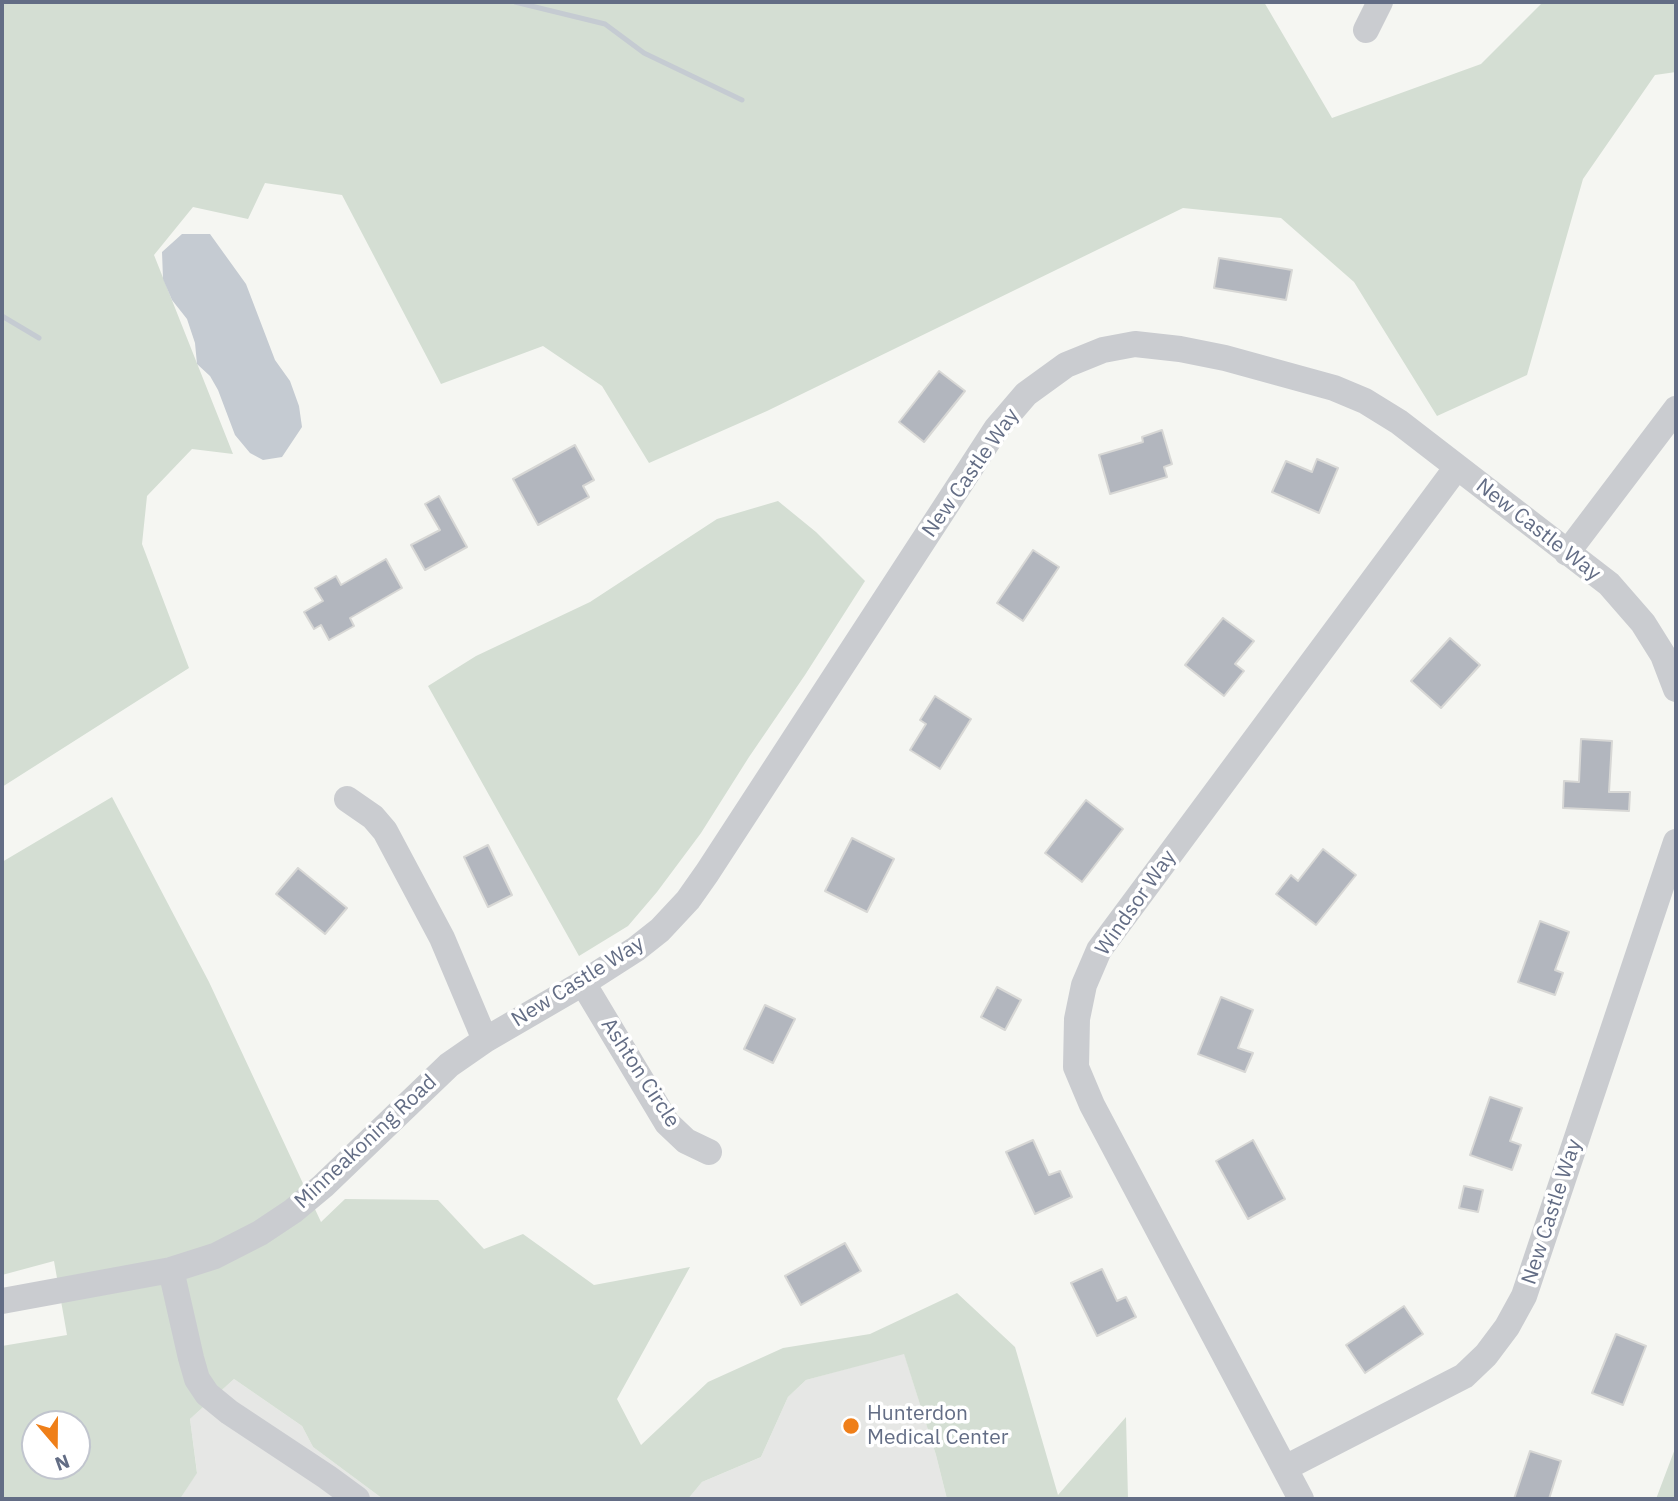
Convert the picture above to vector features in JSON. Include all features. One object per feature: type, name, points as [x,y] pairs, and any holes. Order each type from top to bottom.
[{"type":"street","points":[[1366,30],[1380,2]]},
{"type":"street","name":"New Castle Way","points":[[485,1040],[636,949],[660,930],[688,900],[996,429],[1026,394],[1066,365],[1103,350],[1135,344],[1180,349],[1225,358],[1334,388],[1366,401],[1399,422],[1609,584],[1643,623],[1663,655],[1676,688]]},
{"type":"street","points":[[1567,553],[1676,409]]},
{"type":"street","name":"Windsor Way","points":[[1301,1499],[1092,1105],[1076,1067],[1077,1019],[1084,985],[1099,950],[1457,467]]},
{"type":"street","points":[[347,799],[373,817],[385,831],[442,939],[485,1040]]},
{"type":"street","name":"New Castle Way","points":[[1285,1468],[1464,1376],[1486,1355],[1507,1327],[1524,1296],[1676,842]]},
{"type":"street","name":"Ashton Circle","points":[[583,983],[667,1123],[686,1141],[709,1152]]},
{"type":"street","name":"Minneakoning Road","points":[[2,1301],[171,1270],[215,1256],[260,1233],[323,1186],[449,1065],[485,1040]]},
{"type":"street","points":[[171,1270],[197,1379],[208,1394],[229,1412],[357,1499]]},
{"type":"shaded area","points":[[2,2],[1264,2],[1332,118],[1481,64],[1543,2],[1676,2],[1676,72],[1655,75],[1583,179],[1527,375],[1437,416],[1354,282],[1281,218],[1183,208],[767,411],[649,463],[602,386],[543,346],[441,384],[342,195],[265,183],[248,219],[193,207],[154,255],[233,454],[192,449],[147,496],[142,544],[189,668],[2,787]]},
{"type":"shaded area","points":[[182,234],[210,234],[246,284],[275,360],[290,381],[299,406],[302,427],[282,457],[263,460],[250,453],[235,435],[210,376],[197,364],[195,343],[187,319],[172,300],[163,279],[162,252]]},
{"type":"shaded area","points":[[778,501],[816,532],[865,581],[701,833],[657,892],[628,926],[579,956],[428,686],[476,656],[590,602],[717,519]]},
{"type":"shaded area","points":[[112,797],[209,982],[321,1222],[345,1199],[438,1200],[484,1249],[523,1234],[594,1285],[690,1267],[617,1399],[641,1445],[708,1382],[783,1348],[870,1334],[957,1293],[1015,1347],[1058,1495],[1126,1417],[1128,1499],[947,1499],[904,1354],[806,1380],[788,1397],[761,1457],[702,1482],[688,1499],[383,1499],[313,1447],[302,1426],[234,1379],[190,1419],[197,1473],[180,1499],[2,1499],[2,1346],[67,1335],[54,1261],[2,1275],[2,862]]},
{"type":"shaded area","name":"Hunterdon Medical Center","points":[[904,1353],[947,1499],[688,1499],[702,1482],[761,1457],[788,1397],[806,1380]]},
{"type":"shaded area","points":[[234,1379],[302,1426],[313,1447],[383,1499],[180,1499],[197,1472],[190,1419]]},
{"type":"shaded area","points":[[1676,1446],[1676,1499],[1656,1499]]},
{"type":"building","points":[[1219,258],[1292,270],[1286,300],[1214,288]]},
{"type":"building","points":[[939,371],[965,391],[924,442],[899,422]]},
{"type":"building","points":[[1162,430],[1172,464],[1164,467],[1167,477],[1110,494],[1099,455],[1143,442],[1142,437]]},
{"type":"building","points":[[575,445],[594,480],[583,486],[589,497],[538,525],[513,479]]},
{"type":"building","points":[[1317,459],[1338,468],[1319,513],[1272,492],[1286,461],[1312,472]]},
{"type":"building","points":[[439,496],[467,547],[425,570],[411,545],[440,530],[425,504]]},
{"type":"building","points":[[1033,550],[1059,567],[1023,621],[997,603]]},
{"type":"building","points":[[386,559],[402,588],[350,618],[354,626],[329,640],[321,625],[314,629],[304,612],[323,601],[315,588],[336,576],[341,585]]},
{"type":"building","points":[[1223,618],[1254,641],[1235,664],[1244,671],[1224,696],[1185,665]]},
{"type":"building","points":[[1450,638],[1480,665],[1441,708],[1411,681]]},
{"type":"building","points":[[935,696],[971,719],[940,769],[910,750],[926,724],[920,720]]},
{"type":"building","points":[[1581,739],[1612,741],[1609,792],[1630,792],[1629,811],[1563,808],[1564,781],[1579,782]]},
{"type":"building","points":[[1086,800],[1123,829],[1082,882],[1045,853]]},
{"type":"building","points":[[852,838],[894,859],[867,912],[825,891]]},
{"type":"building","points":[[488,845],[512,895],[488,907],[464,857]]},
{"type":"building","points":[[1323,849],[1356,875],[1316,925],[1276,894],[1291,875],[1298,881]]},
{"type":"building","points":[[298,868],[347,908],[325,934],[276,894]]},
{"type":"building","points":[[1540,921],[1569,932],[1555,970],[1563,973],[1555,995],[1518,982]]},
{"type":"building","points":[[997,987],[1021,1000],[1005,1030],[981,1017]]},
{"type":"building","points":[[1221,997],[1253,1010],[1238,1048],[1253,1053],[1245,1072],[1198,1054]]},
{"type":"building","points":[[765,1005],[795,1019],[773,1063],[744,1049]]},
{"type":"building","points":[[1490,1097],[1522,1108],[1510,1141],[1521,1145],[1512,1170],[1470,1155]]},
{"type":"building","points":[[1033,1140],[1049,1175],[1060,1171],[1072,1197],[1035,1214],[1006,1152]]},
{"type":"building","points":[[1253,1140],[1285,1199],[1248,1219],[1216,1161]]},
{"type":"building","points":[[1464,1186],[1483,1190],[1478,1212],[1459,1208]]},
{"type":"building","points":[[845,1243],[861,1271],[801,1305],[785,1276]]},
{"type":"building","points":[[1102,1269],[1117,1301],[1126,1297],[1136,1317],[1097,1336],[1071,1283]]},
{"type":"building","points":[[1404,1306],[1423,1334],[1365,1373],[1346,1345]]},
{"type":"building","points":[[1616,1334],[1646,1346],[1623,1405],[1592,1393]]},
{"type":"building","points":[[1530,1451],[1561,1461],[1549,1499],[1514,1499]]},
{"type":"waterway","points":[[515,2],[605,24],[644,53],[742,100]]},
{"type":"waterway","points":[[2,316],[39,338]]},
{"type":"place","name":"Hunterdon Medical Center","points":[[851,1426]]}]
